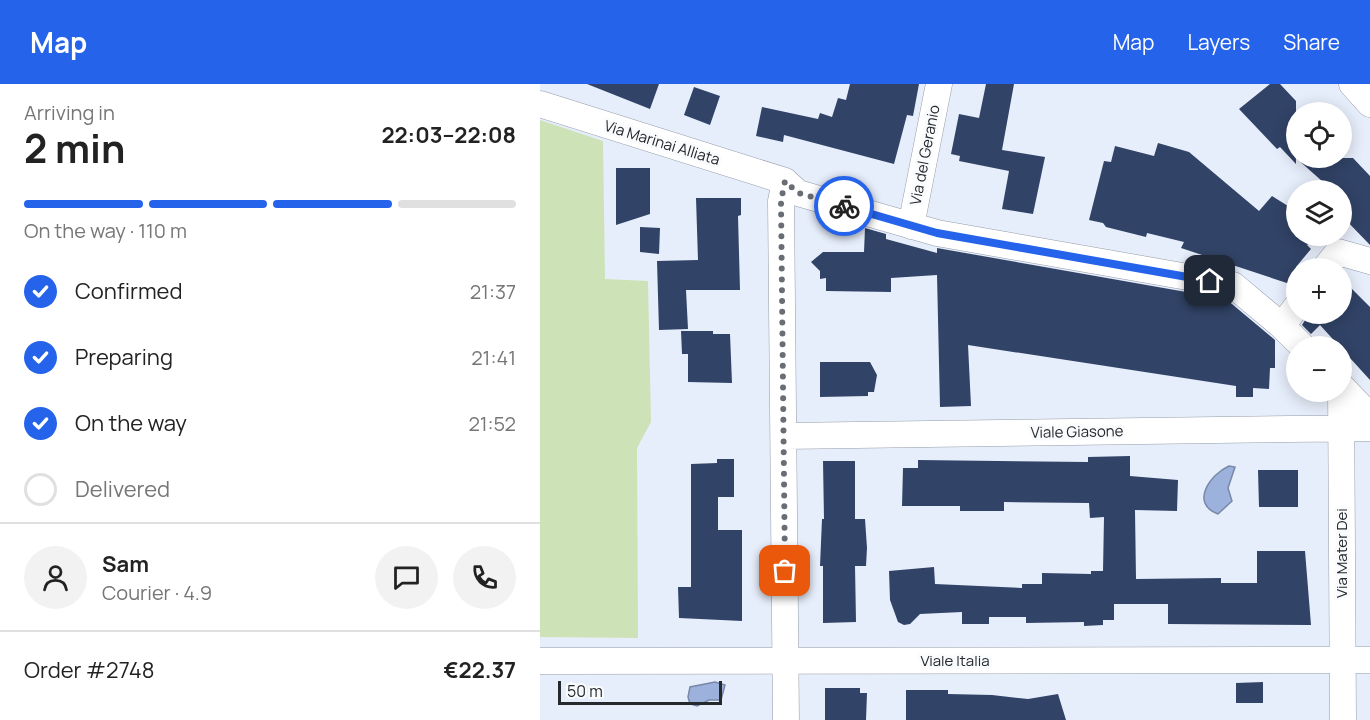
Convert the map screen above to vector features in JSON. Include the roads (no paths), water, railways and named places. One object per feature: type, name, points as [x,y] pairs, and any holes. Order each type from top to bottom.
[{"type":"street","name":"Via del Geranio","points":[[911,226],[939,84]]},
{"type":"street","points":[[1352,84],[1370,104]]},
{"type":"street","name":"Via Marinai Alliata","points":[[540,104],[785,181],[798,193],[911,226],[937,233],[1233,285],[1286,314]]},
{"type":"street","points":[[785,181],[781,201],[786,720]]},
{"type":"street","points":[[1333,258],[1338,252],[1370,261]]},
{"type":"street","points":[[1352,397],[1370,416]]},
{"type":"street","name":"Via Mater Dei","points":[[1341,402],[1342,720]]},
{"type":"street","name":"Viale Giasone","points":[[784,436],[1370,429]]},
{"type":"street","name":"Viale Italia","points":[[540,661],[1370,660]]},
{"type":"water","points":[[1229,466],[1235,467],[1228,488],[1232,501],[1218,514],[1209,509],[1204,496],[1210,482]]},
{"type":"water","points":[[715,682],[725,685],[721,700],[709,700],[697,706],[690,704],[688,697],[690,687]]}]
